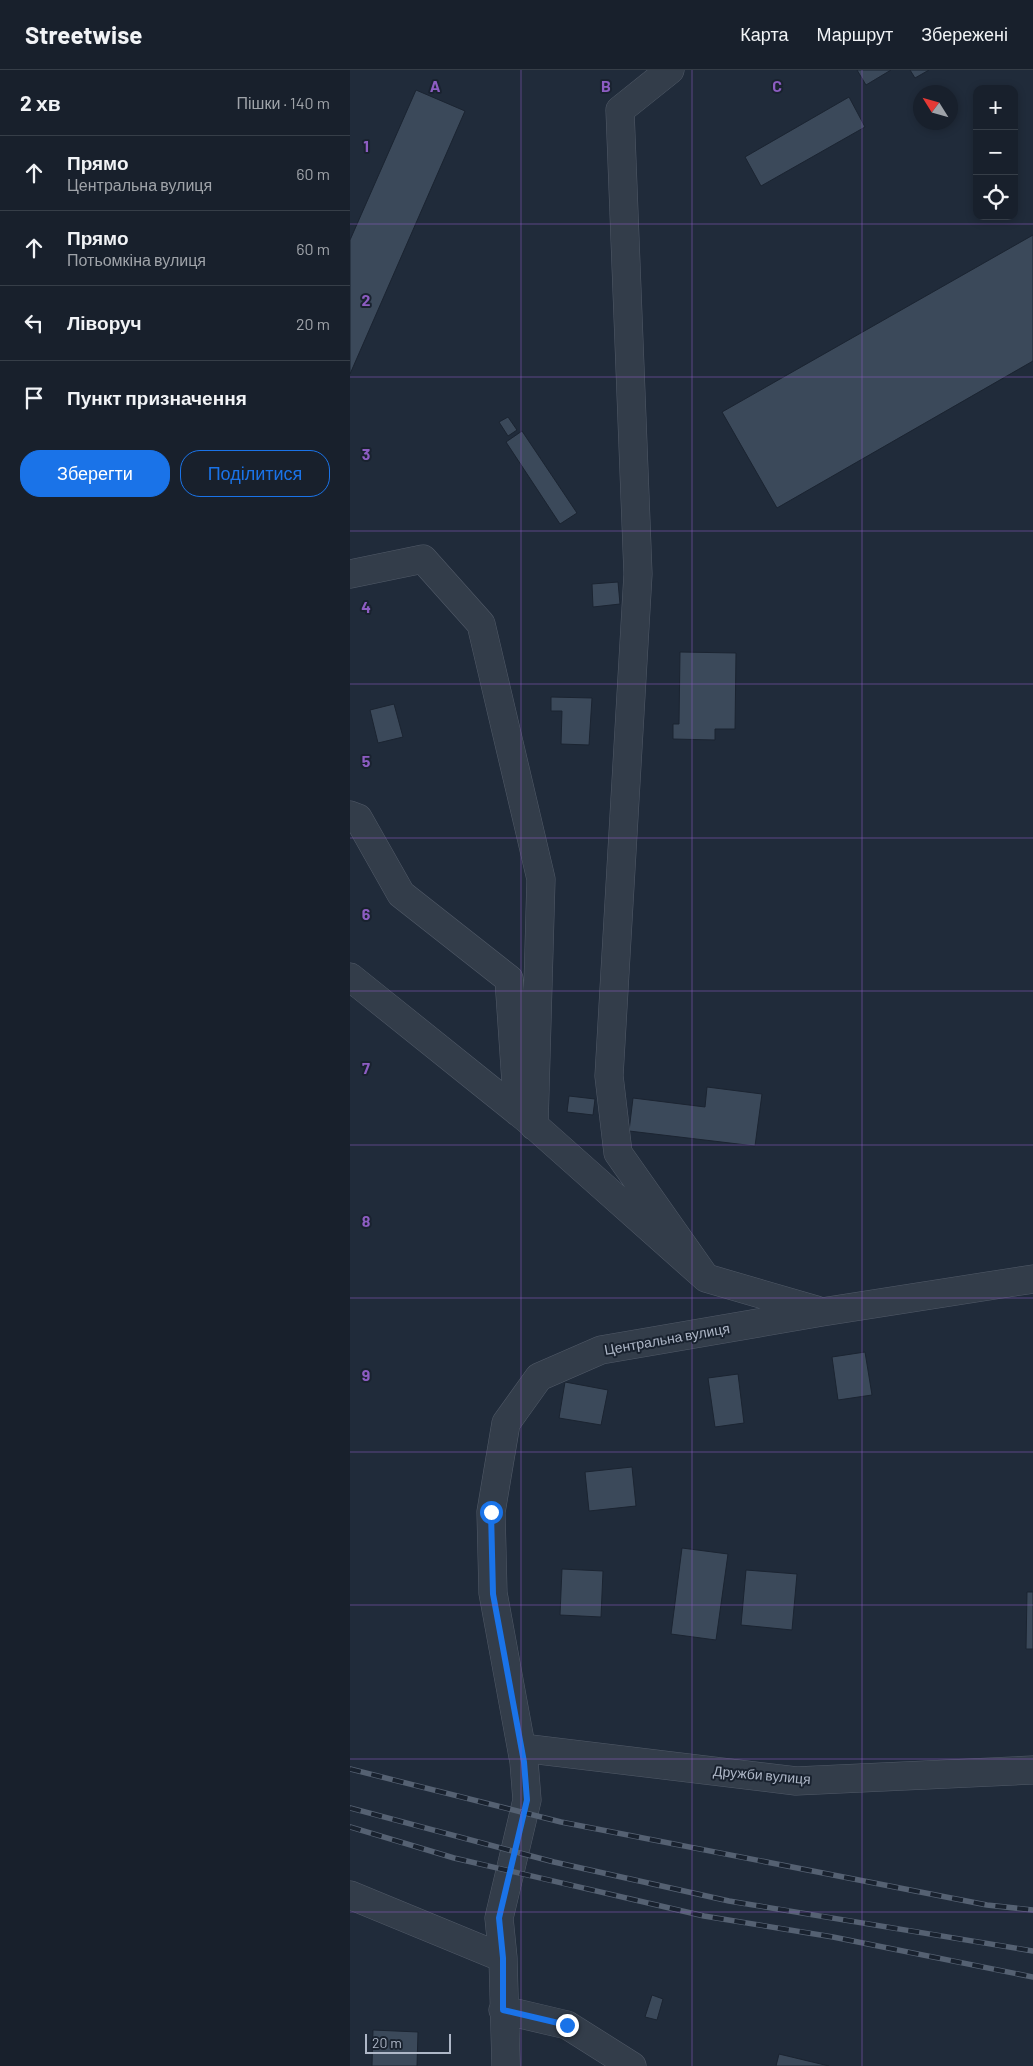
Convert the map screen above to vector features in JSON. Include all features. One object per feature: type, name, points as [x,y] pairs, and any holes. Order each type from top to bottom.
[{"type":"street","points":[[670,70],[620,110],[638,574],[609,1076],[618,1153],[706,1278]]},
{"type":"street","points":[[350,574],[423,558],[481,624],[541,879],[526,1119]]},
{"type":"street","points":[[350,814],[358,818],[401,894],[509,979],[526,1119]]},
{"type":"street","points":[[350,978],[526,1119],[706,1278],[822,1312]]},
{"type":"street","name":"Центральна вулиця","points":[[506,2066],[503,1958],[499,1918],[527,1800],[522,1748],[493,1594],[491,1512],[506,1423],[539,1377],[601,1350],[822,1312],[1033,1279]]},
{"type":"street","name":"Дружби вулиця","points":[[522,1748],[796,1781],[1033,1770]]},
{"type":"street","points":[[350,1895],[503,1958]]},
{"type":"street","points":[[503,2010],[567,2025],[632,2066]]},
{"type":"building","points":[[857,70],[891,70],[866,85]]},
{"type":"building","points":[[910,70],[929,70],[915,78]]},
{"type":"building","points":[[416,90],[465,111],[350,374],[350,240]]},
{"type":"building","points":[[849,97],[865,127],[761,186],[745,157]]},
{"type":"building","points":[[1033,235],[1033,361],[777,508],[722,412]]},
{"type":"building","points":[[508,417],[517,430],[508,436],[499,422]]},
{"type":"building","points":[[522,431],[577,513],[560,524],[506,442]]},
{"type":"building","points":[[618,582],[620,604],[593,607],[592,584]]},
{"type":"building","points":[[680,652],[736,653],[735,729],[715,729],[715,740],[673,739],[673,724],[679,724]]},
{"type":"building","points":[[551,697],[592,698],[589,745],[561,744],[562,711],[551,711]]},
{"type":"building","points":[[394,704],[403,737],[378,743],[370,710]]},
{"type":"building","points":[[707,1087],[762,1094],[755,1146],[629,1131],[633,1098],[705,1107]]},
{"type":"building","points":[[569,1096],[595,1099],[593,1115],[567,1112]]},
{"type":"building","points":[[865,1352],[872,1395],[838,1400],[832,1357]]},
{"type":"building","points":[[738,1374],[744,1423],[715,1427],[708,1378]]},
{"type":"building","points":[[565,1382],[608,1390],[601,1425],[559,1418]]},
{"type":"building","points":[[632,1467],[636,1506],[589,1511],[585,1472]]},
{"type":"building","points":[[682,1548],[728,1554],[716,1640],[671,1634]]},
{"type":"building","points":[[562,1569],[603,1571],[601,1617],[560,1615]]},
{"type":"building","points":[[746,1570],[797,1574],[792,1630],[741,1625]]},
{"type":"building","points":[[1027,1592],[1033,1592],[1033,1649],[1026,1649]]},
{"type":"building","points":[[652,1995],[663,1999],[657,2020],[645,2017]]},
{"type":"building","points":[[373,2030],[418,2032],[417,2066],[372,2066]]},
{"type":"building","points":[[779,2054],[829,2066],[776,2066]]},
{"type":"railway","points":[[350,1769],[561,1822],[987,1905],[1033,1910]]},
{"type":"railway","points":[[350,1808],[554,1862],[729,1901],[1033,1951]]},
{"type":"railway","points":[[350,1827],[454,1858],[704,1916],[833,1937],[1033,1977]]},
{"type":"route","points":[[491,1512],[493,1594],[524,1762],[527,1800],[499,1918],[503,1958],[503,2010],[567,2025]]}]
